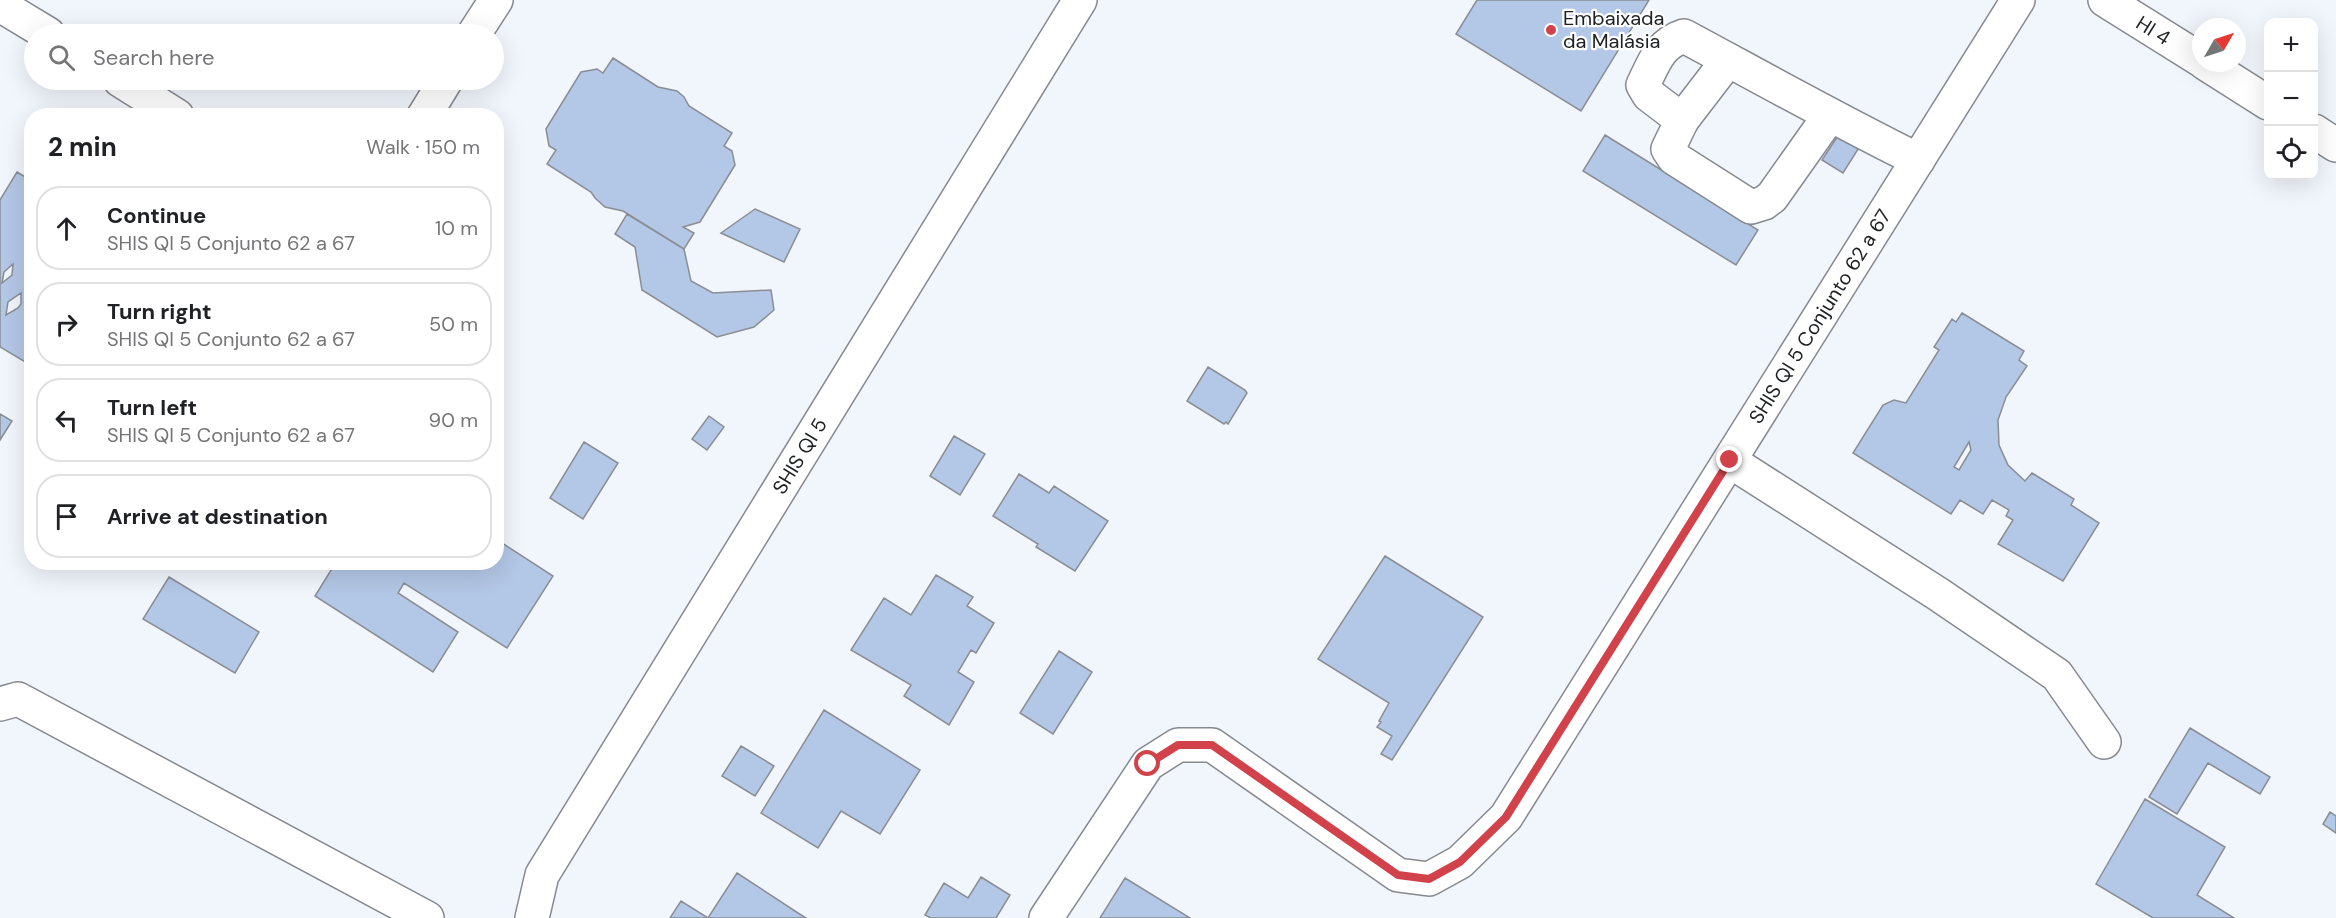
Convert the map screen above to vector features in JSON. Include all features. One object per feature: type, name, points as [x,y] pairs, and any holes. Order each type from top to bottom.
[{"type":"street","points":[[480,24],[496,0]]},
{"type":"street","name":"SHIS QI 5","points":[[531,918],[542,875],[1080,0]]},
{"type":"street","name":"SHIS QI 5 Conjunto 62 a 67","points":[[1046,918],[1148,764],[1178,745],[1212,745],[1398,875],[1429,879],[1460,862],[1506,817],[2018,0]]},
{"type":"street","name":"HI 4","points":[[2105,0],[2192,54]]},
{"type":"street","points":[[0,5],[31,24]]},
{"type":"street","points":[[1682,120],[1649,95],[1643,85],[1659,50],[1672,40],[1684,36],[1918,160]]},
{"type":"street","points":[[1728,60],[1682,120],[1668,149],[1674,159],[1751,207],[1764,203],[1772,197],[1830,115]]},
{"type":"street","points":[[2219,72],[2264,100]]},
{"type":"street","points":[[136,90],[164,108]]},
{"type":"street","points":[[429,108],[440,90]]},
{"type":"street","points":[[2318,134],[2336,145]]},
{"type":"street","points":[[1730,460],[1938,594],[2056,675],[2104,742]]},
{"type":"street","points":[[0,704],[18,699],[427,918]]},
{"type":"building","points":[[1477,0],[1649,0],[1581,111],[1456,34]]},
{"type":"building","points":[[613,58],[658,87],[677,91],[689,106],[732,133],[724,146],[732,151],[735,165],[700,222],[683,227],[694,233],[684,249],[623,211],[605,207],[591,192],[547,164],[556,150],[549,146],[546,129],[581,72],[597,69],[603,73]]},
{"type":"building","points":[[1839,134],[1860,146],[1843,173],[1822,160]]},
{"type":"building","points":[[1605,135],[1758,230],[1736,265],[1583,171]]},
{"type":"building","points":[[17,172],[24,176],[24,361],[0,347],[0,200]],"holes":[[[13,264],[12,275],[2,283],[4,272]],[[21,293],[21,304],[18,308],[6,315],[8,302]]]},
{"type":"building","points":[[755,209],[800,229],[784,262],[721,233]]},
{"type":"building","points":[[627,214],[684,249],[691,281],[713,293],[771,290],[774,310],[754,327],[717,337],[642,290],[635,247],[615,234]]},
{"type":"building","points":[[1962,313],[2024,351],[2019,360],[2027,366],[2006,397],[1998,420],[1999,445],[2008,465],[2025,481],[2032,473],[2074,499],[2071,505],[2099,523],[2063,581],[1998,544],[2013,520],[2006,516],[2009,510],[1992,500],[1983,514],[1960,500],[1951,514],[1853,453],[1883,405],[1894,400],[1906,403],[1939,350],[1934,347],[1952,319],[1956,322]],"holes":[[[1969,442],[1971,450],[1959,470],[1954,467]]]},
{"type":"building","points":[[1208,367],[1247,393],[1228,424],[1226,422],[1224,424],[1187,401]]},
{"type":"building","points":[[0,414],[12,421],[0,440]]},
{"type":"building","points":[[709,416],[724,427],[707,450],[692,439]]},
{"type":"building","points":[[954,436],[985,454],[960,495],[930,476]]},
{"type":"building","points":[[584,442],[618,463],[583,519],[550,498]]},
{"type":"building","points":[[1019,474],[1049,493],[1054,486],[1108,521],[1075,571],[1036,547],[1038,544],[993,516]]},
{"type":"building","points":[[504,544],[553,576],[507,648],[404,583],[398,593],[458,632],[433,672],[315,596],[331,570],[504,570]]},
{"type":"building","points":[[1385,556],[1483,617],[1392,760],[1381,754],[1392,736],[1377,727],[1389,703],[1318,659]]},
{"type":"building","points":[[936,575],[973,597],[967,606],[994,623],[976,653],[971,650],[958,672],[974,682],[949,725],[904,696],[911,685],[851,650],[884,598],[911,615]]},
{"type":"building","points":[[169,577],[259,632],[235,673],[143,619]]},
{"type":"building","points":[[1059,651],[1092,672],[1053,734],[1020,713]]},
{"type":"building","points":[[824,710],[920,770],[880,834],[841,811],[818,848],[761,813]]},
{"type":"building","points":[[2190,728],[2270,777],[2260,794],[2208,763],[2177,814],[2149,797]]},
{"type":"building","points":[[741,746],[774,766],[755,796],[722,776]]},
{"type":"building","points":[[2145,799],[2225,847],[2197,895],[2234,918],[2153,918],[2096,884]]},
{"type":"building","points":[[2330,812],[2336,816],[2336,833],[2323,824]]},
{"type":"building","points":[[737,873],[806,918],[708,918]]},
{"type":"building","points":[[981,877],[1010,895],[996,918],[931,918],[925,915],[944,883],[968,898]]},
{"type":"building","points":[[1125,878],[1190,918],[1100,918]]},
{"type":"building","points":[[681,901],[708,918],[670,918]]},
{"type":"place","name":"Embaixada da Malásia","points":[[1551,30]]},
{"type":"route","points":[[1148,764],[1178,745],[1212,745],[1398,875],[1429,879],[1460,862],[1506,817],[1730,460]]}]
